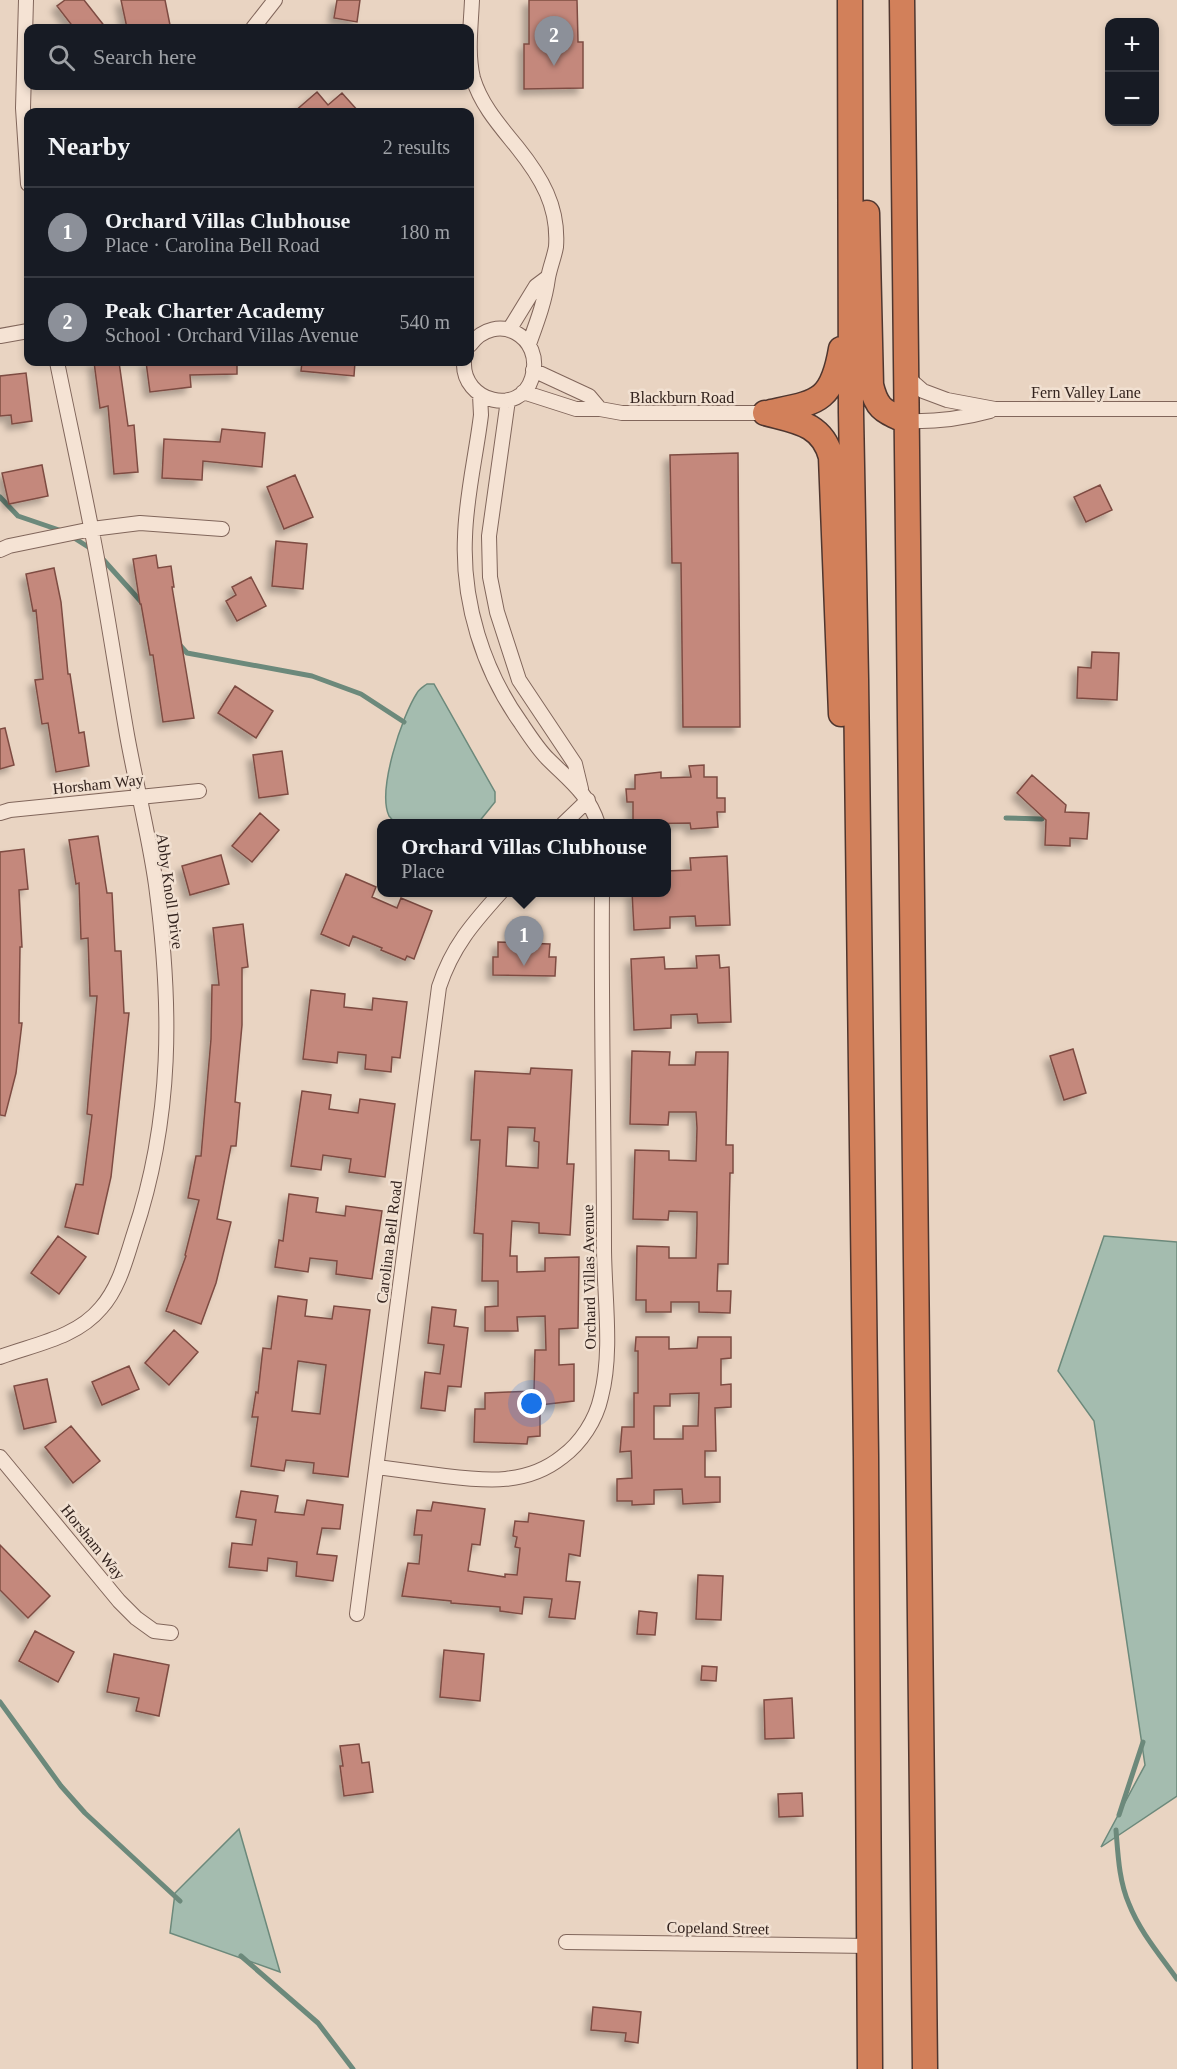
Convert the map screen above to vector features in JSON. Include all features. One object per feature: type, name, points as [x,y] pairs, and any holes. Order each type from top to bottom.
[{"type":"highway","points":[[850,0],[852,70],[851,412],[860,1008],[870,2069]]},
{"type":"highway","points":[[902,0],[925,2069]]},
{"type":"highway","points":[[852,70],[866,178],[871,385],[875,401],[888,413],[906,421]]},
{"type":"highway","points":[[765,413],[815,401],[830,387],[838,369],[851,289]]},
{"type":"highway","points":[[765,413],[814,429],[825,441],[831,457],[845,861],[860,1008]]},
{"type":"street","points":[[26,0],[26,24]]},
{"type":"street","points":[[259,24],[275,0]]},
{"type":"street","points":[[472,0],[472,24]]},
{"type":"street","points":[[474,75],[478,92],[490,114],[542,180],[552,205],[556,247],[548,288],[529,344]]},
{"type":"street","points":[[25,108],[26,90]]},
{"type":"street","points":[[509,330],[536,286],[549,277]]},
{"type":"street","points":[[464,366],[466,379],[472,388],[493,401],[508,400],[523,392],[531,381],[534,355],[529,344],[520,335],[497,328],[485,331],[474,339]]},
{"type":"street","points":[[0,336],[24,332]]},
{"type":"street","name":"Abby Knoll Drive","points":[[0,1357],[58,1338],[81,1327],[102,1307],[118,1283],[143,1208],[158,1141],[167,1068],[167,1008],[156,885],[138,796],[92,529],[58,366]]},
{"type":"street","points":[[533,370],[589,396],[600,409]]},
{"type":"street","name":"Fern Valley Lane","points":[[906,376],[923,391],[946,400],[995,409],[1177,409]]},
{"type":"street","name":"Blackburn Road","points":[[523,392],[576,409],[600,409],[622,413],[765,413]]},
{"type":"street","points":[[480,395],[482,415],[465,537],[465,569],[471,610],[484,653],[500,690],[546,758],[584,795]]},
{"type":"street","points":[[508,400],[489,536],[490,577],[497,612],[519,680],[575,764],[584,795],[596,819]]},
{"type":"street","name":"Fern Valley Lane","points":[[906,421],[933,422],[961,419],[995,409]]},
{"type":"street","points":[[0,550],[9,546],[92,529],[140,523],[222,529]]},
{"type":"street","points":[[484,653],[506,644]]},
{"type":"street","name":"Horsham Way","points":[[0,813],[10,810],[199,791]]},
{"type":"street","points":[[567,819],[584,795]]},
{"type":"street","name":"Carolina Bell Road","points":[[357,1614],[439,987],[444,971],[463,936],[497,897]]},
{"type":"street","name":"Orchard Villas Avenue","points":[[377,1467],[482,1480],[520,1477],[535,1473],[564,1456],[585,1433],[595,1416],[601,1398],[607,1356],[604,1249],[602,897]]},
{"type":"street","name":"Horsham Way","points":[[0,1457],[119,1601],[136,1618],[154,1631],[171,1633]]},
{"type":"street","name":"Copeland Street","points":[[566,1942],[869,1946]]},
{"type":"shaded area","points":[[427,684],[434,684],[495,792],[495,802],[481,819],[392,819],[389,816],[386,789],[393,753],[405,718],[419,690]]},
{"type":"shaded area","points":[[1104,1236],[1177,1242],[1177,1796],[1101,1847],[1145,1765],[1094,1421],[1058,1371]]},
{"type":"shaded area","points":[[239,1829],[280,1972],[170,1933],[175,1893]]},
{"type":"building","points":[[65,0],[84,0],[103,24],[71,24],[57,6]]},
{"type":"building","points":[[121,0],[165,0],[170,24],[126,24]]},
{"type":"building","points":[[337,0],[360,0],[357,22],[334,18]]},
{"type":"building","points":[[529,0],[577,0],[578,42],[583,42],[583,88],[524,89],[524,44],[529,44]]},
{"type":"building","points":[[317,92],[328,105],[342,93],[355,108],[299,108]]},
{"type":"building","points":[[95,366],[120,366],[128,426],[134,425],[138,472],[114,474],[108,406],[100,408]]},
{"type":"building","points":[[147,366],[237,366],[237,374],[190,375],[191,387],[150,392]]},
{"type":"building","points":[[302,366],[355,366],[354,376],[301,371]]},
{"type":"building","points":[[26,373],[32,421],[12,424],[11,415],[0,416],[0,376]]},
{"type":"building","points":[[222,429],[265,433],[262,467],[203,461],[202,480],[162,478],[164,439],[220,442]]},
{"type":"building","points":[[738,453],[740,727],[683,727],[681,563],[672,563],[670,455]]},
{"type":"building","points":[[42,465],[48,496],[9,504],[2,473]]},
{"type":"building","points":[[295,475],[313,517],[284,529],[267,487]]},
{"type":"building","points":[[1100,485],[1112,510],[1086,522],[1074,497]]},
{"type":"building","points":[[276,541],[307,544],[303,589],[272,586]]},
{"type":"building","points":[[156,555],[158,568],[171,566],[174,587],[172,587],[194,718],[163,722],[153,655],[150,655],[133,559]]},
{"type":"building","points":[[54,568],[61,602],[68,674],[70,674],[79,733],[84,732],[89,766],[56,772],[48,723],[42,724],[35,680],[43,679],[36,610],[33,611],[26,574]]},
{"type":"building","points":[[251,577],[266,606],[237,621],[226,601],[236,595],[232,587]]},
{"type":"building","points":[[1092,652],[1119,653],[1117,700],[1077,698],[1078,667],[1091,668]]},
{"type":"building","points":[[235,686],[273,711],[256,738],[218,713]]},
{"type":"building","points":[[5,728],[14,765],[0,769],[0,729]]},
{"type":"building","points":[[282,751],[288,794],[259,798],[253,755]]},
{"type":"building","points":[[704,765],[704,777],[717,777],[717,798],[725,798],[725,812],[717,812],[718,827],[691,829],[690,823],[671,823],[671,819],[633,819],[633,802],[627,802],[626,789],[635,789],[635,775],[661,772],[661,778],[691,777],[689,766]]},
{"type":"building","points":[[1032,775],[1066,805],[1065,812],[1089,813],[1087,839],[1070,838],[1070,846],[1045,845],[1046,820],[1017,793]]},
{"type":"building","points":[[260,813],[279,830],[252,862],[232,846]]},
{"type":"building","points":[[98,836],[107,893],[112,893],[115,951],[121,951],[124,1013],[129,1013],[111,1177],[98,1234],[65,1227],[76,1184],[83,1185],[92,1115],[87,1114],[97,996],[90,996],[88,938],[81,939],[79,883],[76,884],[69,840]]},
{"type":"building","points":[[24,849],[28,889],[19,890],[22,947],[20,947],[19,1023],[22,1023],[16,1073],[5,1116],[0,1115],[0,852]]},
{"type":"building","points":[[221,855],[229,884],[190,895],[182,866]]},
{"type":"building","points":[[727,856],[730,925],[696,926],[695,916],[670,917],[670,928],[634,930],[632,897],[671,897],[671,871],[691,870],[690,858]]},
{"type":"building","points":[[346,874],[376,887],[372,897],[397,908],[401,898],[432,911],[414,959],[407,956],[405,960],[353,936],[349,946],[321,934]]},
{"type":"building","points":[[243,924],[248,967],[242,968],[242,1025],[235,1102],[240,1103],[236,1146],[231,1146],[217,1219],[231,1222],[216,1283],[201,1324],[166,1311],[186,1256],[199,1200],[188,1198],[196,1156],[201,1156],[211,1039],[212,985],[219,985],[213,928]]},
{"type":"building","points":[[498,942],[550,944],[549,957],[556,957],[555,976],[493,975],[493,957],[498,957]]},
{"type":"building","points":[[719,955],[720,968],[729,967],[731,1022],[698,1023],[697,1014],[671,1015],[671,1028],[634,1030],[631,959],[664,957],[665,969],[697,968],[696,956]]},
{"type":"building","points":[[311,990],[345,994],[344,1007],[372,1010],[373,998],[407,1002],[400,1058],[392,1057],[391,1072],[365,1069],[366,1055],[338,1052],[337,1063],[303,1059]]},
{"type":"building","points":[[1073,1049],[1086,1093],[1064,1100],[1050,1056]]},
{"type":"building","points":[[632,1051],[670,1052],[669,1065],[695,1065],[696,1052],[728,1052],[726,1145],[733,1145],[733,1173],[730,1173],[728,1264],[718,1264],[717,1291],[731,1291],[730,1313],[699,1312],[699,1302],[671,1302],[671,1312],[646,1312],[646,1300],[636,1300],[637,1246],[669,1247],[669,1258],[696,1258],[697,1212],[669,1211],[668,1220],[633,1219],[635,1150],[669,1151],[669,1160],[696,1161],[697,1128],[696,1112],[669,1112],[668,1125],[630,1124]]},
{"type":"building","points":[[531,1068],[572,1070],[567,1164],[574,1164],[570,1235],[539,1233],[539,1223],[512,1221],[510,1256],[517,1256],[517,1272],[545,1271],[545,1258],[579,1257],[578,1328],[559,1329],[559,1365],[574,1364],[574,1401],[540,1405],[540,1436],[528,1437],[527,1444],[474,1442],[475,1409],[485,1409],[485,1393],[534,1391],[535,1350],[546,1350],[545,1316],[517,1317],[518,1331],[485,1331],[485,1307],[498,1306],[498,1281],[482,1281],[483,1234],[474,1233],[480,1140],[471,1140],[475,1071],[530,1074]],"holes":[[[508,1127],[535,1128],[534,1141],[539,1142],[538,1168],[506,1166]]]},
{"type":"building","points":[[302,1091],[331,1095],[329,1109],[358,1113],[360,1099],[395,1104],[385,1177],[349,1172],[351,1159],[323,1155],[321,1170],[291,1166]]},
{"type":"building","points":[[289,1194],[318,1198],[316,1212],[345,1216],[346,1206],[382,1211],[372,1279],[336,1274],[337,1261],[310,1258],[308,1272],[275,1267],[279,1240],[283,1241]]},
{"type":"building","points":[[58,1236],[86,1257],[59,1294],[31,1273]]},
{"type":"building","points":[[278,1296],[307,1300],[305,1316],[332,1319],[334,1306],[370,1310],[348,1477],[313,1473],[314,1463],[286,1460],[284,1471],[251,1466],[258,1417],[252,1417],[256,1392],[258,1393],[263,1348],[271,1349]],"holes":[[[298,1361],[326,1365],[320,1414],[292,1411]]]},
{"type":"building","points":[[432,1307],[456,1310],[454,1326],[468,1328],[461,1387],[448,1386],[445,1411],[421,1408],[425,1372],[440,1374],[444,1345],[428,1343]]},
{"type":"building","points":[[174,1330],[198,1352],[169,1385],[145,1363]]},
{"type":"building","points":[[636,1337],[669,1337],[669,1349],[697,1348],[698,1337],[731,1337],[731,1358],[721,1359],[721,1385],[731,1384],[731,1407],[715,1408],[716,1451],[705,1451],[705,1477],[720,1477],[720,1502],[683,1504],[682,1489],[654,1490],[654,1504],[632,1505],[632,1501],[617,1501],[617,1479],[632,1478],[631,1451],[620,1452],[622,1427],[634,1427],[634,1393],[638,1393],[638,1351],[635,1351]],"holes":[[[699,1393],[698,1426],[683,1426],[683,1439],[654,1439],[654,1406],[670,1406],[670,1394]]]},
{"type":"building","points":[[129,1366],[139,1389],[102,1405],[92,1382]]},
{"type":"building","points":[[47,1379],[56,1422],[24,1429],[14,1386]]},
{"type":"building","points":[[71,1426],[100,1461],[73,1483],[45,1447]]},
{"type":"building","points":[[241,1491],[278,1496],[275,1512],[304,1515],[307,1500],[343,1505],[340,1529],[322,1528],[317,1554],[337,1556],[333,1581],[296,1576],[297,1562],[268,1558],[267,1571],[229,1567],[232,1543],[252,1545],[256,1520],[236,1517]]},
{"type":"building","points":[[433,1502],[485,1509],[480,1545],[472,1544],[468,1571],[505,1577],[505,1574],[517,1575],[520,1548],[515,1547],[517,1537],[513,1536],[515,1521],[528,1522],[529,1513],[584,1521],[580,1556],[569,1554],[566,1581],[580,1582],[575,1619],[549,1617],[552,1599],[524,1597],[522,1614],[500,1611],[500,1607],[402,1596],[408,1563],[419,1564],[422,1535],[414,1535],[417,1510],[431,1511]]},
{"type":"building","points":[[0,1545],[50,1596],[28,1618],[0,1590]]},
{"type":"building","points":[[698,1575],[723,1576],[721,1620],[696,1619]]},
{"type":"building","points":[[639,1611],[657,1613],[655,1635],[637,1634]]},
{"type":"building","points":[[35,1631],[74,1652],[58,1682],[19,1661]]},
{"type":"building","points":[[444,1650],[484,1654],[480,1701],[440,1697]]},
{"type":"building","points":[[114,1654],[169,1665],[159,1716],[136,1711],[139,1698],[107,1692]]},
{"type":"building","points":[[702,1666],[717,1667],[716,1681],[701,1680]]},
{"type":"building","points":[[792,1698],[794,1738],[765,1739],[764,1700]]},
{"type":"building","points":[[359,1744],[362,1763],[369,1762],[373,1792],[344,1796],[340,1746]]},
{"type":"building","points":[[802,1793],[803,1816],[779,1817],[778,1794]]},
{"type":"building","points":[[593,2007],[641,2012],[638,2043],[625,2041],[626,2033],[591,2030]]},
{"type":"waterway","points":[[0,497],[18,516],[62,531]]},
{"type":"waterway","points":[[71,536],[93,550]]},
{"type":"waterway","points":[[100,556],[144,605]]},
{"type":"waterway","points":[[178,643],[187,653],[312,676],[361,694],[404,722]]},
{"type":"waterway","points":[[1006,818],[1042,819]]},
{"type":"waterway","points":[[0,1702],[61,1786],[85,1813],[180,1901]]},
{"type":"waterway","points":[[1119,1815],[1143,1742]]},
{"type":"waterway","points":[[1116,1830],[1121,1877],[1129,1904],[1145,1934],[1177,1979]]},
{"type":"waterway","points":[[241,1956],[318,2023],[353,2069]]},
{"type":"place","name":"Peak Charter Academy","points":[[554,66]]},
{"type":"place","name":"Orchard Villas Clubhouse","points":[[524,966]]}]
